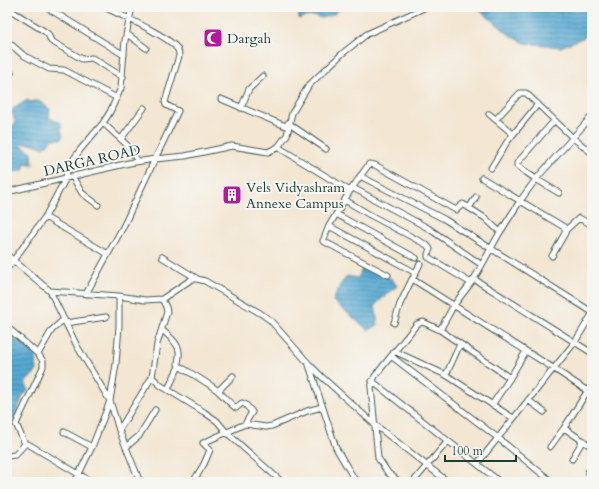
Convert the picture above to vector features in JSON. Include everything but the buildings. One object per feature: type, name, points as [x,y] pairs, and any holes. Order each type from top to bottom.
[{"type":"street","points":[[46,7],[124,55]]},
{"type":"street","points":[[104,7],[130,19]]},
{"type":"street","points":[[7,268],[45,217],[66,178],[70,163],[103,123],[117,98],[123,77],[124,55],[132,7]]},
{"type":"street","points":[[86,294],[123,226],[155,159],[185,156],[232,146],[268,152],[278,147],[287,135],[288,125],[292,113],[309,85],[343,53],[368,34],[426,7]]},
{"type":"street","points":[[7,8],[48,34],[51,42],[82,59],[92,58],[123,77]]},
{"type":"street","name":"DARGA ROAD","points":[[7,192],[138,161],[155,159],[178,111],[165,103],[179,56],[178,50],[172,43],[130,19]]},
{"type":"street","points":[[127,34],[146,48]]},
{"type":"street","points":[[7,41],[23,55],[50,69],[64,70],[117,98]]},
{"type":"street","points":[[241,108],[249,89],[263,76]]},
{"type":"street","points":[[496,119],[520,93],[526,93],[554,121],[592,153]]},
{"type":"street","points":[[220,99],[288,125],[326,149]]},
{"type":"street","points":[[491,168],[513,134],[538,104]]},
{"type":"street","points":[[121,139],[144,108]]},
{"type":"street","points":[[489,114],[513,134]]},
{"type":"street","points":[[440,330],[454,305],[482,265],[500,232],[520,201],[536,179],[573,138],[590,123],[592,116]]},
{"type":"street","points":[[554,121],[517,163],[518,167],[559,192]]},
{"type":"street","points":[[103,123],[121,139],[138,161]]},
{"type":"street","points":[[278,147],[351,190],[428,228],[482,265]]},
{"type":"street","points":[[388,275],[323,241],[336,214],[368,164],[372,164],[456,210],[463,204],[485,218],[500,232]]},
{"type":"street","points":[[72,176],[82,194],[98,205]]},
{"type":"street","points":[[360,176],[444,220],[492,248],[592,313],[575,342],[477,464]]},
{"type":"street","points":[[482,178],[562,226],[566,230]]},
{"type":"street","points":[[469,208],[476,198]]},
{"type":"street","points":[[345,200],[370,215],[428,245],[430,250],[428,257],[472,281],[592,353]]},
{"type":"street","points":[[336,214],[416,258]]},
{"type":"street","points":[[45,217],[108,254]]},
{"type":"street","points":[[552,256],[566,230],[579,218],[592,226]]},
{"type":"street","points":[[330,226],[414,272],[413,277]]},
{"type":"street","points":[[7,255],[50,291],[77,346],[110,401],[119,430],[140,482]]},
{"type":"street","points":[[162,257],[197,279]]},
{"type":"street","points":[[394,323],[400,304],[420,264]]},
{"type":"street","points":[[413,277],[590,392]]},
{"type":"street","points":[[50,291],[119,296],[145,300],[162,299],[187,281],[192,279],[205,281],[270,320],[308,364],[374,424],[448,482]]},
{"type":"street","points":[[75,482],[92,447],[110,401],[116,364],[119,326],[119,296]]},
{"type":"street","points":[[119,430],[152,377],[157,344],[167,312],[162,299]]},
{"type":"street","points":[[38,354],[52,330],[65,321],[106,317]]},
{"type":"street","points":[[400,482],[388,473],[378,458],[371,387],[372,381],[393,353],[420,323],[423,322],[440,330],[510,378]]},
{"type":"street","points":[[7,327],[38,354],[43,361],[43,367],[16,424],[25,444]]},
{"type":"street","points":[[162,330],[178,347],[180,352],[179,366],[168,389]]},
{"type":"street","points":[[446,375],[460,344]]},
{"type":"street","points":[[492,405],[526,351]]},
{"type":"street","points":[[393,353],[446,375],[514,418]]},
{"type":"street","points":[[393,353],[552,482]]},
{"type":"street","points":[[308,364],[336,448],[356,482]]},
{"type":"street","points":[[179,366],[206,382],[227,398],[234,407],[236,408],[242,403],[245,404],[252,412],[245,424],[203,443],[210,450],[204,464],[193,482],[184,482]]},
{"type":"street","points":[[218,391],[233,376]]},
{"type":"street","points":[[152,377],[160,385],[217,421],[227,433],[282,482]]},
{"type":"street","points":[[372,381],[500,482]]},
{"type":"street","points":[[550,447],[590,392],[592,384]]},
{"type":"street","points":[[528,400],[544,412]]},
{"type":"street","points":[[245,424],[266,427],[272,426],[322,406]]},
{"type":"street","points":[[126,447],[139,436],[155,410]]},
{"type":"street","points":[[564,428],[592,447]]},
{"type":"street","points":[[64,432],[92,447]]},
{"type":"street","points":[[572,459],[583,440]]},
{"type":"street","points":[[413,482],[448,441]]},
{"type":"street","points":[[7,456],[15,455],[25,444]]},
{"type":"street","points":[[25,444],[30,445],[92,482]]},
{"type":"street","points":[[588,472],[592,467]]},
{"type":"water","points":[[298,7],[343,7],[334,14],[322,18],[310,16],[299,19]]},
{"type":"water","points":[[480,7],[592,7],[592,34],[561,47],[525,43],[511,36],[479,10]]},
{"type":"water","points":[[27,100],[31,102],[39,101],[50,109],[49,118],[61,123],[61,131],[63,135],[61,139],[53,139],[44,148],[33,144],[24,144],[21,146],[32,152],[33,165],[26,163],[23,170],[9,173],[7,175],[7,126],[15,124],[15,120],[11,112],[13,109]]},
{"type":"water","points":[[363,266],[392,279],[397,286],[375,305],[378,325],[368,330],[333,301],[340,285],[347,276],[358,278]]},
{"type":"water","points":[[7,333],[36,354],[37,371],[25,383],[29,390],[23,396],[7,435]]},
{"type":"place","name":"Dargah","points":[[213,38]]},
{"type":"place","name":"Vels Vidyashram Annexe Campus","points":[[232,195]]}]
